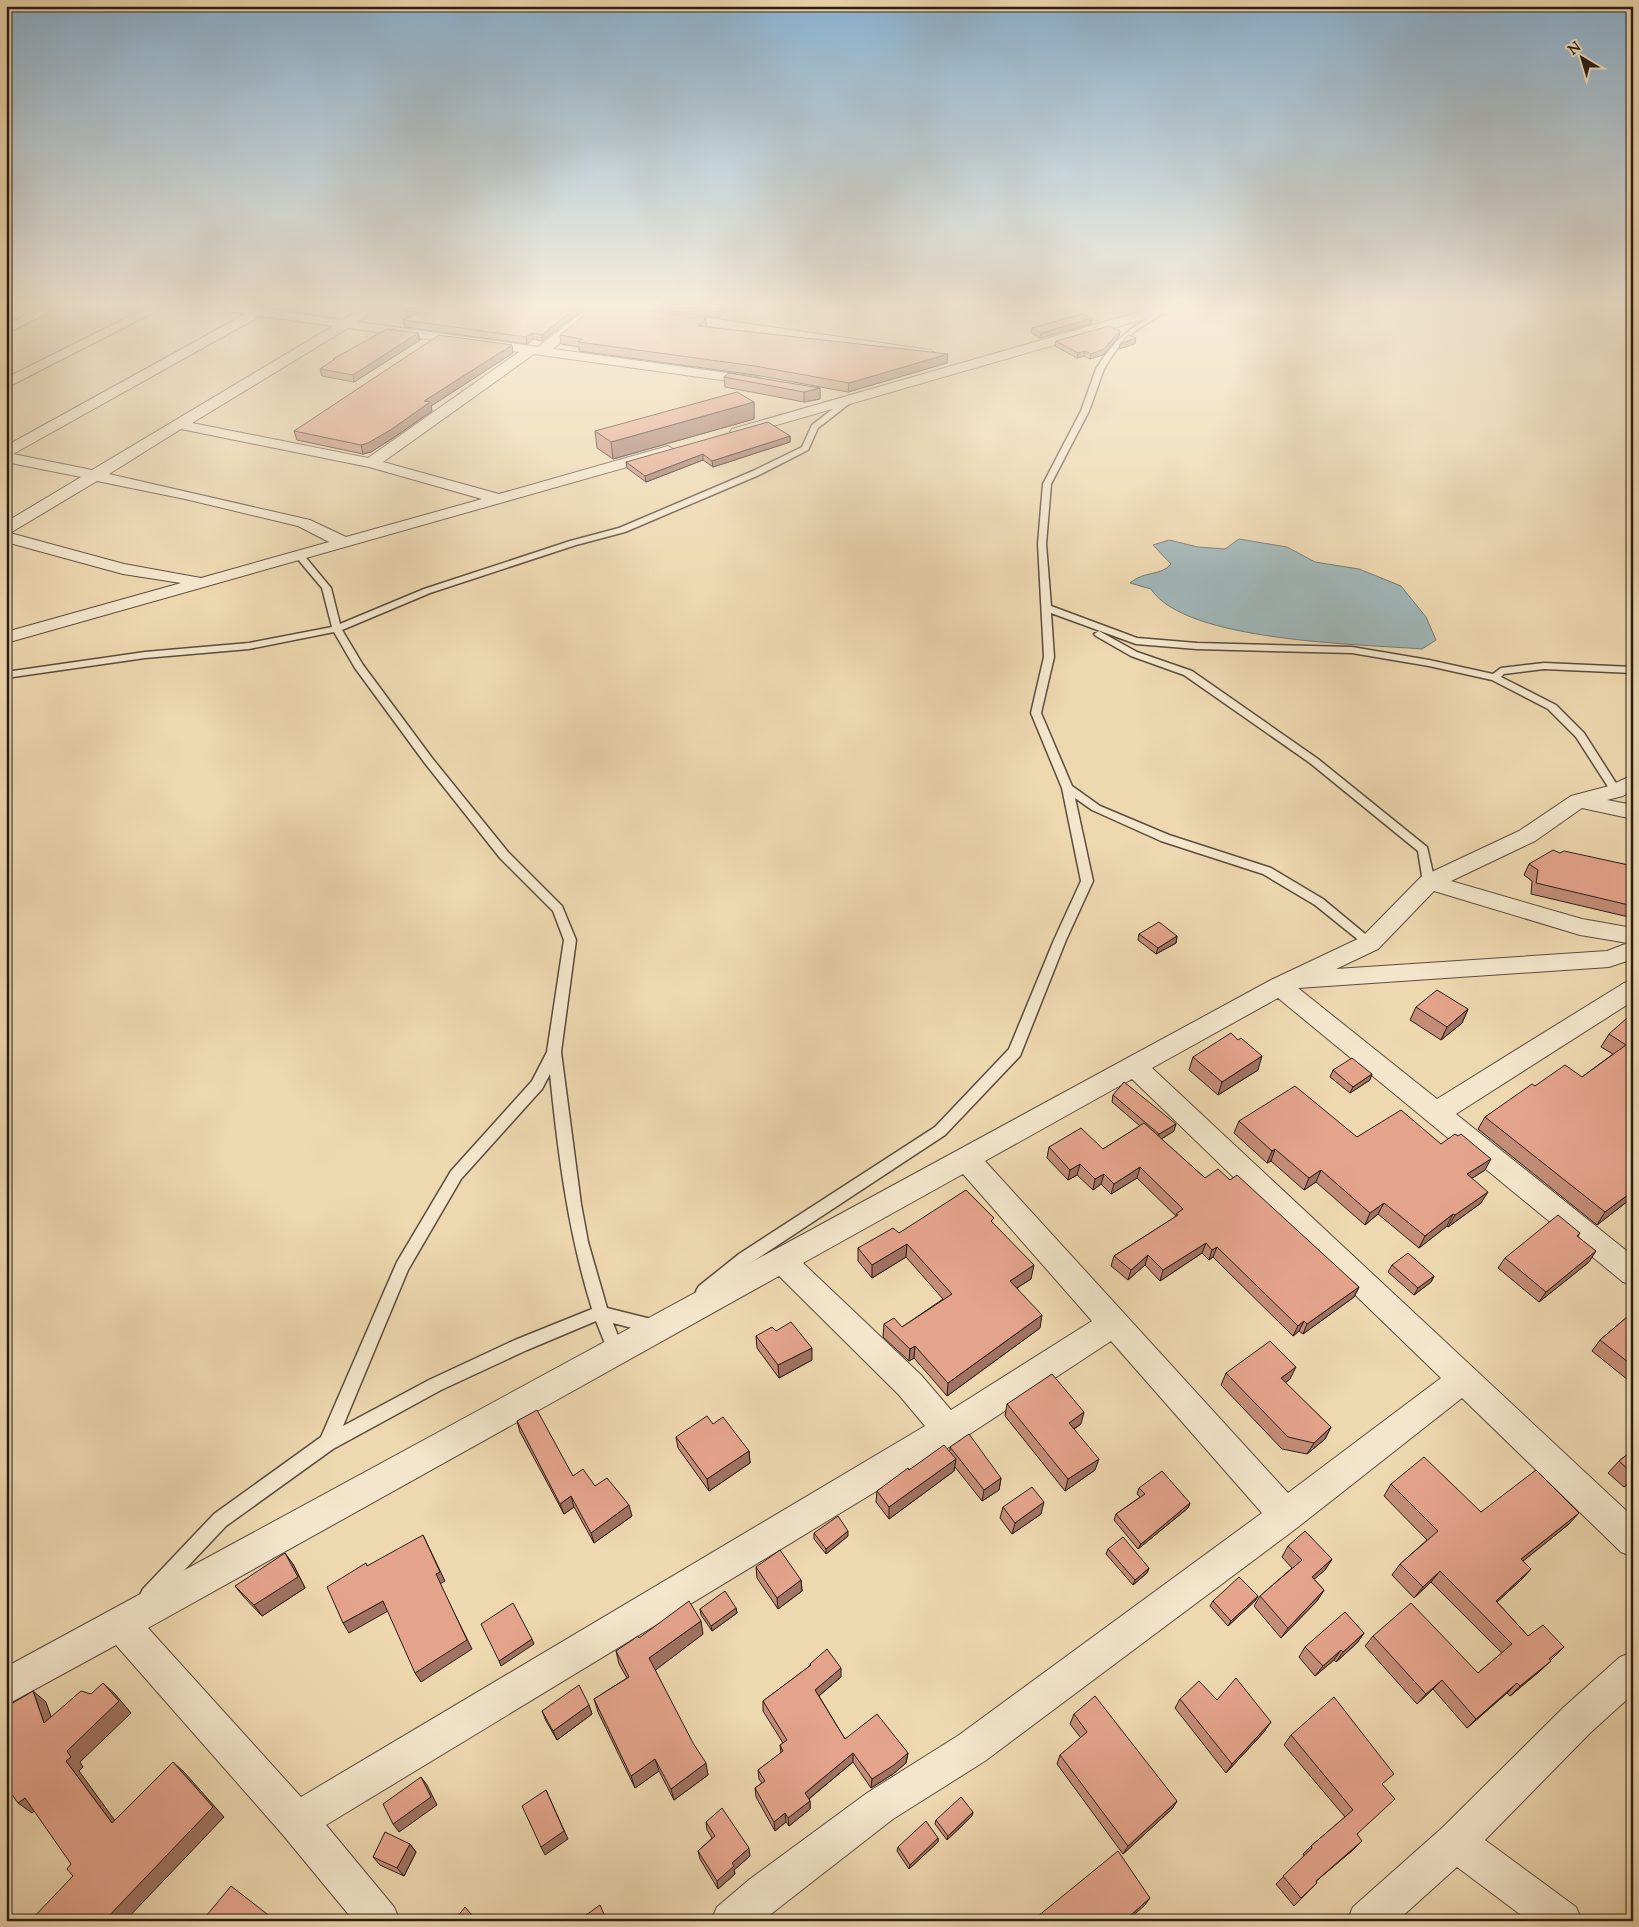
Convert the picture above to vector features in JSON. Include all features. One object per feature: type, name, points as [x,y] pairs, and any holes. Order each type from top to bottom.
[{"type":"street","points":[[6,452],[103,398]]},
{"type":"street","points":[[6,529],[226,398]]},
{"type":"street","points":[[371,463],[467,398]]},
{"type":"street","points":[[847,398],[852,399]]},
{"type":"street","points":[[721,436],[856,398]]},
{"type":"street","points":[[181,425],[371,463],[498,498]]},
{"type":"street","points":[[274,443],[289,434]]},
{"type":"street","points":[[9,636],[683,447]]},
{"type":"street","points":[[6,457],[185,494],[304,523],[343,542]]},
{"type":"street","points":[[6,537],[139,572],[205,582]]},
{"type":"street","points":[[6,1687],[1134,1066],[1285,984],[1370,943],[1429,882],[1527,836],[1578,801],[1628,797]]},
{"type":"street","points":[[1429,882],[1580,927],[1633,936]]},
{"type":"street","points":[[1285,984],[1609,959],[1633,950]]},
{"type":"street","points":[[1285,984],[1436,1113],[1630,1267]]},
{"type":"street","points":[[1436,1113],[1633,989]]},
{"type":"street","points":[[1134,1066],[1633,1540]]},
{"type":"street","points":[[966,1159],[1286,1514]]},
{"type":"street","points":[[782,1260],[910,1385],[948,1430]]},
{"type":"street","points":[[298,1821],[948,1430],[1114,1323]]},
{"type":"street","points":[[732,1921],[764,1893],[880,1806],[972,1748],[1286,1514],[1464,1378]]},
{"type":"street","points":[[121,1624],[298,1821],[380,1921]]},
{"type":"street","points":[[1367,1921],[1456,1842],[1577,1720],[1633,1670]]},
{"type":"street","points":[[1456,1842],[1562,1921]]},
{"type":"lane","points":[[121,1624],[220,1520],[327,1443],[434,1385],[521,1345],[599,1313],[658,1328],[744,1259],[940,1131],[1015,1052],[1060,940],[1087,881],[1067,788],[1036,712],[1049,657],[1042,544],[1048,484],[1089,398]]},
{"type":"lane","points":[[6,675],[145,655],[250,646],[337,629],[427,591],[574,543],[622,530],[756,474],[805,448],[815,427],[852,399]]},
{"type":"lane","points":[[299,555],[326,588],[337,629],[358,666],[428,760],[504,855],[558,909],[570,940],[554,1052],[566,1171],[583,1253],[599,1313],[616,1351]]},
{"type":"lane","points":[[1046,608],[1136,641],[1197,646],[1352,650],[1429,663],[1495,678],[1552,707],[1580,735],[1628,797]]},
{"type":"lane","points":[[1066,615],[1134,654],[1188,674],[1314,762],[1423,850],[1429,882]]},
{"type":"lane","points":[[1495,678],[1501,671],[1544,666],[1633,670]]},
{"type":"lane","points":[[1067,788],[1096,808],[1166,838],[1267,871],[1319,902],[1370,943]]},
{"type":"lane","points":[[327,1443],[402,1267],[456,1175],[537,1085],[554,1052]]},
{"type":"shaded area","points":[[1239,539],[1287,547],[1315,562],[1359,569],[1401,586],[1426,617],[1436,640],[1422,649],[1318,642],[1236,630],[1199,620],[1170,607],[1151,589],[1130,583],[1141,576],[1162,571],[1171,564],[1153,545],[1169,540],[1198,547],[1225,549]]},
{"type":"building","points":[[344,398],[429,398],[424,401],[430,402],[392,429],[361,445],[294,431]]},
{"type":"building","points":[[715,398],[747,398],[754,402],[611,442],[595,431]]},
{"type":"building","points":[[768,422],[790,436],[712,461],[703,454],[645,476],[626,462]]},
{"type":"building","points":[[1553,850],[1560,853],[1564,851],[1633,866],[1633,906],[1536,883],[1538,870],[1529,864]]},
{"type":"building","points":[[1159,922],[1177,936],[1158,948],[1139,934]]},
{"type":"building","points":[[1437,990],[1468,1009],[1447,1027],[1416,1007]]},
{"type":"building","points":[[1627,1018],[1631,1021],[1633,1020],[1633,1191],[1605,1212],[1485,1117],[1532,1084],[1535,1086],[1565,1065],[1582,1077],[1626,1045],[1609,1034]]},
{"type":"building","points":[[1231,1033],[1238,1040],[1241,1038],[1262,1056],[1222,1082],[1193,1057]]},
{"type":"building","points":[[1352,1058],[1372,1074],[1353,1087],[1333,1070]]},
{"type":"building","points":[[1124,1082],[1176,1124],[1159,1134],[1113,1095]]},
{"type":"building","points":[[1295,1086],[1357,1137],[1401,1110],[1441,1144],[1455,1134],[1458,1136],[1461,1134],[1491,1159],[1467,1174],[1488,1192],[1455,1215],[1453,1214],[1425,1236],[1384,1203],[1370,1213],[1321,1170],[1309,1178],[1275,1149],[1272,1151],[1239,1121]]},
{"type":"building","points":[[1144,1123],[1205,1178],[1218,1169],[1230,1180],[1237,1175],[1359,1287],[1307,1324],[1304,1321],[1298,1326],[1217,1247],[1212,1250],[1206,1243],[1163,1270],[1148,1255],[1131,1270],[1114,1256],[1178,1215],[1176,1214],[1183,1209],[1140,1167],[1114,1184],[1104,1174],[1095,1179],[1080,1164],[1070,1170],[1049,1147],[1081,1128],[1103,1149]]},
{"type":"building","points":[[966,1190],[994,1218],[991,1221],[1034,1265],[1010,1281],[1042,1315],[948,1383],[915,1346],[910,1349],[884,1324],[894,1318],[902,1327],[952,1294],[907,1244],[872,1265],[858,1248],[893,1228],[899,1233]]},
{"type":"building","points":[[1558,1215],[1580,1233],[1577,1236],[1596,1251],[1546,1292],[1505,1258]]},
{"type":"building","points":[[1408,1253],[1434,1276],[1418,1288],[1392,1265]]},
{"type":"building","points":[[1633,1312],[1633,1366],[1600,1340]]},
{"type":"building","points":[[791,1322],[812,1348],[778,1365],[756,1336],[772,1327],[776,1331]]},
{"type":"building","points":[[1270,1341],[1296,1367],[1281,1378],[1331,1427],[1314,1443],[1288,1437],[1226,1373]]},
{"type":"building","points":[[1052,1374],[1084,1412],[1069,1423],[1099,1459],[1068,1479],[1007,1404]]},
{"type":"building","points":[[537,1410],[573,1476],[583,1469],[595,1486],[607,1478],[629,1505],[591,1533],[571,1496],[560,1504],[517,1421]]},
{"type":"building","points":[[707,1416],[713,1424],[723,1417],[749,1451],[707,1479],[676,1437]]},
{"type":"building","points":[[969,1434],[1001,1478],[984,1490],[950,1447]]},
{"type":"building","points":[[944,1445],[956,1459],[889,1507],[877,1491]]},
{"type":"building","points":[[1633,1450],[1633,1474],[1619,1461]]},
{"type":"building","points":[[1424,1457],[1481,1512],[1536,1470],[1579,1513],[1521,1559],[1531,1569],[1496,1601],[1528,1636],[1543,1625],[1564,1647],[1549,1659],[1551,1661],[1520,1686],[1517,1683],[1476,1719],[1442,1680],[1426,1694],[1373,1636],[1411,1603],[1478,1673],[1512,1644],[1440,1571],[1423,1587],[1400,1564],[1438,1531],[1391,1484]]},
{"type":"building","points":[[1162,1471],[1190,1503],[1141,1544],[1116,1514],[1145,1494],[1139,1488]]},
{"type":"building","points":[[1032,1487],[1044,1502],[1015,1523],[1003,1507]]},
{"type":"building","points":[[838,1516],[848,1531],[826,1549],[814,1533]]},
{"type":"building","points":[[1305,1531],[1332,1559],[1312,1577],[1324,1590],[1288,1628],[1260,1596],[1302,1560],[1288,1546]]},
{"type":"building","points":[[423,1535],[440,1572],[436,1574],[467,1640],[415,1673],[383,1601],[343,1623],[327,1587],[366,1563],[367,1566]]},
{"type":"building","points":[[1123,1537],[1149,1568],[1135,1580],[1108,1549]]},
{"type":"building","points":[[780,1550],[801,1580],[777,1598],[756,1567]]},
{"type":"building","points":[[285,1553],[298,1577],[254,1605],[235,1586]]},
{"type":"building","points":[[1239,1577],[1258,1596],[1231,1621],[1213,1601]]},
{"type":"building","points":[[725,1591],[736,1608],[711,1626],[700,1609]]},
{"type":"building","points":[[689,1601],[701,1621],[649,1658],[693,1743],[706,1763],[671,1789],[655,1759],[631,1776],[594,1699],[629,1677],[616,1651],[638,1636],[639,1638]]},
{"type":"building","points":[[513,1603],[532,1639],[499,1661],[481,1624]]},
{"type":"building","points":[[1345,1612],[1364,1633],[1343,1652],[1341,1650],[1323,1666],[1305,1647]]},
{"type":"building","points":[[827,1649],[841,1668],[815,1690],[845,1739],[877,1714],[908,1753],[894,1765],[872,1779],[853,1753],[805,1793],[810,1801],[788,1818],[785,1813],[774,1822],[755,1788],[765,1781],[758,1770],[783,1751],[780,1745],[787,1740],[763,1701],[811,1665]]},
{"type":"building","points":[[1236,1678],[1271,1722],[1232,1764],[1180,1699],[1199,1681],[1217,1700]]},
{"type":"building","points":[[103,1683],[119,1701],[67,1751],[71,1757],[66,1761],[112,1823],[173,1762],[213,1807],[104,1921],[30,1921],[73,1876],[67,1869],[71,1864],[25,1798],[18,1803],[6,1786],[6,1744],[8,1743],[6,1737],[6,1707],[33,1691],[44,1723],[81,1691],[91,1694]]},
{"type":"building","points":[[579,1685],[589,1705],[553,1731],[542,1711]]},
{"type":"building","points":[[1095,1696],[1177,1801],[1128,1846],[1060,1755],[1087,1732],[1074,1714]]},
{"type":"building","points":[[1334,1697],[1394,1774],[1382,1784],[1395,1799],[1357,1834],[1362,1841],[1316,1881],[1317,1883],[1301,1898],[1283,1876],[1312,1848],[1311,1846],[1353,1810],[1291,1735]]},
{"type":"building","points":[[421,1777],[431,1797],[393,1824],[383,1804]]},
{"type":"building","points":[[546,1790],[564,1831],[541,1847],[522,1806]]},
{"type":"building","points":[[961,1797],[973,1812],[948,1836],[936,1820]]},
{"type":"building","points":[[722,1808],[749,1848],[732,1863],[734,1866],[717,1881],[698,1851],[715,1836],[706,1822]]},
{"type":"building","points":[[926,1821],[938,1838],[910,1865],[898,1847]]},
{"type":"building","points":[[385,1832],[410,1844],[397,1868],[373,1857]]},
{"type":"building","points":[[1118,1851],[1150,1898],[1124,1921],[1032,1921]]},
{"type":"building","points":[[231,1886],[276,1921],[202,1921]]},
{"type":"building","points":[[600,1905],[607,1921],[579,1921],[579,1920]]},
{"type":"building","points":[[465,1907],[477,1921],[454,1921]]}]
